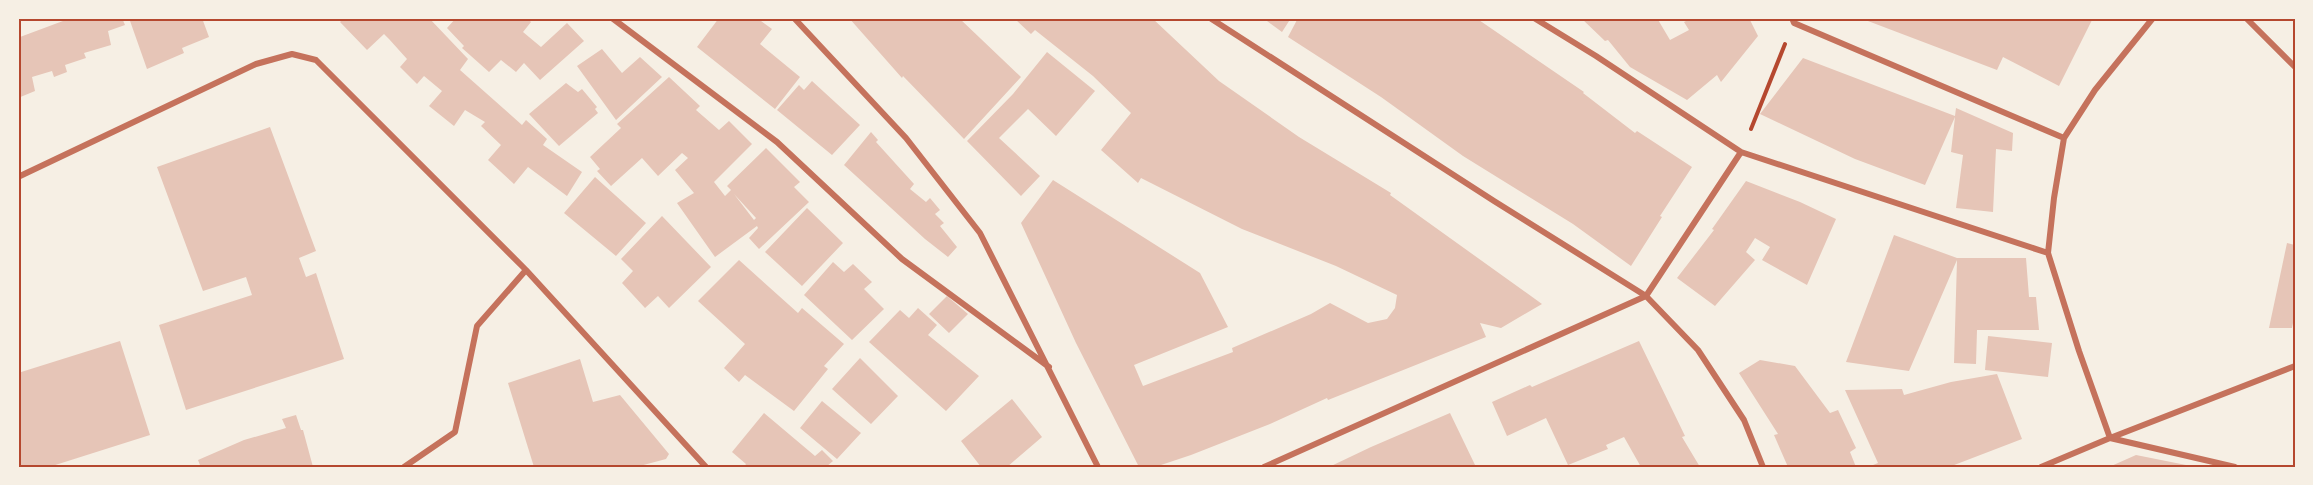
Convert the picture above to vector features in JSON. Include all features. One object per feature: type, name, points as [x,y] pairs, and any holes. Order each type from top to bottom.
[{"type":"street","points":[[612,18],[777,142],[902,259],[1049,367]]},
{"type":"street","points":[[794,18],[906,138],[980,233],[1098,467]]},
{"type":"street","points":[[1210,18],[1646,296],[1698,350],[1744,420],[1763,467]]},
{"type":"street","points":[[1534,18],[1741,152],[2048,253]]},
{"type":"street","points":[[2110,438],[2048,253],[2064,138],[2095,90],[2153,18]]},
{"type":"street","points":[[2246,18],[2295,67]]},
{"type":"street","points":[[1793,20],[2064,138]]},
{"type":"street","points":[[18,177],[256,64],[292,54],[316,60],[526,270],[706,467]]},
{"type":"street","points":[[1264,467],[1646,296],[1741,152]]},
{"type":"street","points":[[404,467],[455,432],[477,326],[526,270]]},
{"type":"street","points":[[2041,467],[2295,366]]},
{"type":"street","points":[[2110,438],[2235,467]]},
{"type":"path","points":[[1741,152],[1793,20]]},
{"type":"building","points":[[71,18],[122,18],[125,25],[108,31],[111,45],[84,53],[86,58],[65,65],[67,72],[54,77],[52,71],[32,77],[35,91],[18,98],[18,43],[21,41],[20,37]]},
{"type":"building","points":[[129,18],[202,18],[209,37],[182,48],[184,53],[147,69]]},
{"type":"building","points":[[344,18],[429,18],[468,59],[460,70],[522,125],[526,120],[547,139],[543,145],[582,172],[567,196],[528,167],[514,184],[488,160],[501,145],[481,126],[485,122],[465,110],[454,126],[429,106],[442,91],[424,76],[417,84],[400,67],[407,59],[384,34],[367,50],[340,22]]},
{"type":"building","points":[[456,18],[507,18],[510,21],[514,18],[522,18],[525,21],[527,18],[531,22],[523,32],[541,47],[567,23],[584,41],[540,80],[524,63],[516,72],[501,60],[489,72],[462,48],[464,46],[447,28]]},
{"type":"building","points":[[719,18],[757,18],[772,29],[760,44],[800,77],[775,109],[697,47]]},
{"type":"building","points":[[849,18],[959,18],[1021,77],[964,139],[903,76],[902,78]]},
{"type":"building","points":[[1014,18],[1152,18],[1219,81],[1299,137],[1391,193],[1390,195],[1542,304],[1501,328],[1480,323],[1486,337],[1328,400],[1327,398],[1270,424],[1191,455],[1155,467],[1139,467],[1076,343],[1021,223],[1053,180],[1200,273],[1228,327],[1134,365],[1143,386],[1233,352],[1232,348],[1311,314],[1330,303],[1368,323],[1387,319],[1395,308],[1397,295],[1336,266],[1242,229],[1141,178],[1138,183],[1101,150],[1131,113],[1093,76],[1035,30],[1031,34]]},
{"type":"building","points":[[1263,18],[1291,18],[1282,32]]},
{"type":"building","points":[[1298,18],[1476,18],[1584,92],[1635,133],[1637,131],[1692,167],[1631,266],[1573,224],[1463,156],[1381,97],[1288,37]]},
{"type":"building","points":[[1581,18],[1657,18],[1670,40],[1689,30],[1684,22],[1692,18],[1749,18],[1758,36],[1721,82],[1717,75],[1687,100],[1630,67],[1608,40],[1605,41]]},
{"type":"building","points":[[1860,18],[2093,18],[2059,86],[2003,57],[1997,70]]},
{"type":"building","points":[[602,49],[622,73],[640,57],[662,77],[616,120],[577,66]]},
{"type":"building","points":[[1047,52],[1095,91],[1056,136],[1028,109],[999,138],[1040,176],[1021,196],[967,141],[1013,94]]},
{"type":"building","points":[[1803,58],[1955,116],[1956,108],[2013,133],[2012,151],[1996,149],[1993,212],[1956,208],[1963,155],[1951,152],[1955,117],[1925,185],[1855,159],[1760,114]]},
{"type":"building","points":[[669,77],[700,106],[696,110],[719,130],[729,121],[752,144],[714,182],[725,196],[731,190],[727,186],[766,148],[800,182],[794,187],[809,202],[759,249],[749,238],[758,228],[757,226],[715,257],[677,203],[694,193],[675,170],[688,158],[682,153],[658,176],[642,158],[611,186],[597,171],[600,169],[590,157],[621,128],[617,124]],"holes":[[[734,194],[756,218],[754,220]]]},
{"type":"building","points":[[812,81],[860,125],[832,155],[777,110],[799,85],[804,90]]},
{"type":"building","points":[[566,83],[578,92],[582,89],[597,107],[595,109],[598,113],[559,146],[529,114]]},
{"type":"building","points":[[270,127],[316,251],[299,258],[306,277],[316,273],[344,359],[186,410],[159,325],[252,295],[246,277],[203,291],[157,167]]},
{"type":"building","points":[[871,132],[878,140],[876,142],[914,184],[910,189],[926,202],[930,198],[940,210],[935,214],[944,223],[940,226],[957,247],[948,257],[844,165]]},
{"type":"building","points":[[595,177],[646,223],[616,256],[564,213]]},
{"type":"building","points":[[1746,181],[1836,219],[1807,285],[1762,260],[1770,247],[1755,238],[1746,252],[1755,260],[1715,306],[1677,278],[1714,230],[1712,229]]},
{"type":"building","points":[[807,208],[843,243],[802,286],[765,252]]},
{"type":"building","points":[[662,216],[711,267],[669,308],[658,296],[645,308],[622,283],[633,271],[621,259]]},
{"type":"building","points":[[1894,235],[1957,258],[2026,258],[2029,297],[2036,297],[2039,330],[1977,330],[1976,364],[1954,363],[1957,260],[1909,371],[1846,362]]},
{"type":"building","points":[[2287,243],[2295,245],[2295,324],[2293,323],[2292,328],[2269,328]]},
{"type":"building","points":[[739,260],[798,313],[802,308],[844,344],[824,366],[828,369],[794,411],[745,375],[739,382],[724,368],[745,344],[698,301]]},
{"type":"building","points":[[833,262],[844,272],[853,264],[872,282],[864,289],[884,309],[852,340],[804,295]]},
{"type":"building","points":[[947,296],[968,314],[949,333],[929,314]]},
{"type":"building","points":[[918,308],[937,325],[928,335],[979,376],[946,411],[869,342],[900,310],[909,318]]},
{"type":"building","points":[[1988,336],[2052,343],[2048,377],[1985,370]]},
{"type":"building","points":[[120,341],[150,435],[49,467],[18,467],[18,373]]},
{"type":"building","points":[[1639,341],[1685,436],[1682,437],[1700,467],[1641,467],[1624,437],[1606,445],[1608,449],[1568,465],[1546,418],[1507,436],[1492,402]]},
{"type":"building","points":[[860,358],[898,396],[871,424],[832,389]]},
{"type":"building","points":[[580,359],[593,402],[620,395],[669,454],[666,459],[636,467],[534,467],[508,383]]},
{"type":"building","points":[[1760,360],[1795,366],[1830,413],[1838,410],[1856,448],[1850,452],[1856,467],[1788,467],[1774,435],[1778,434],[1739,373]]},
{"type":"building","points":[[1997,374],[2022,439],[1949,467],[1868,467],[1878,463],[1845,390],[1902,389],[1904,395],[1951,382]]},
{"type":"building","points":[[1012,399],[1042,437],[1007,467],[981,467],[961,441]]},
{"type":"building","points":[[822,401],[861,433],[837,459],[800,428]]},
{"type":"building","points":[[764,413],[815,456],[822,450],[833,461],[826,467],[744,467],[746,464],[732,452]]},
{"type":"building","points":[[1450,413],[1476,467],[1329,467],[1371,447]]},
{"type":"building","points":[[296,415],[301,430],[303,430],[313,467],[194,467],[200,465],[198,460],[244,440],[286,428],[282,419]]},
{"type":"building","points":[[2136,455],[2191,466],[2109,467]]}]
